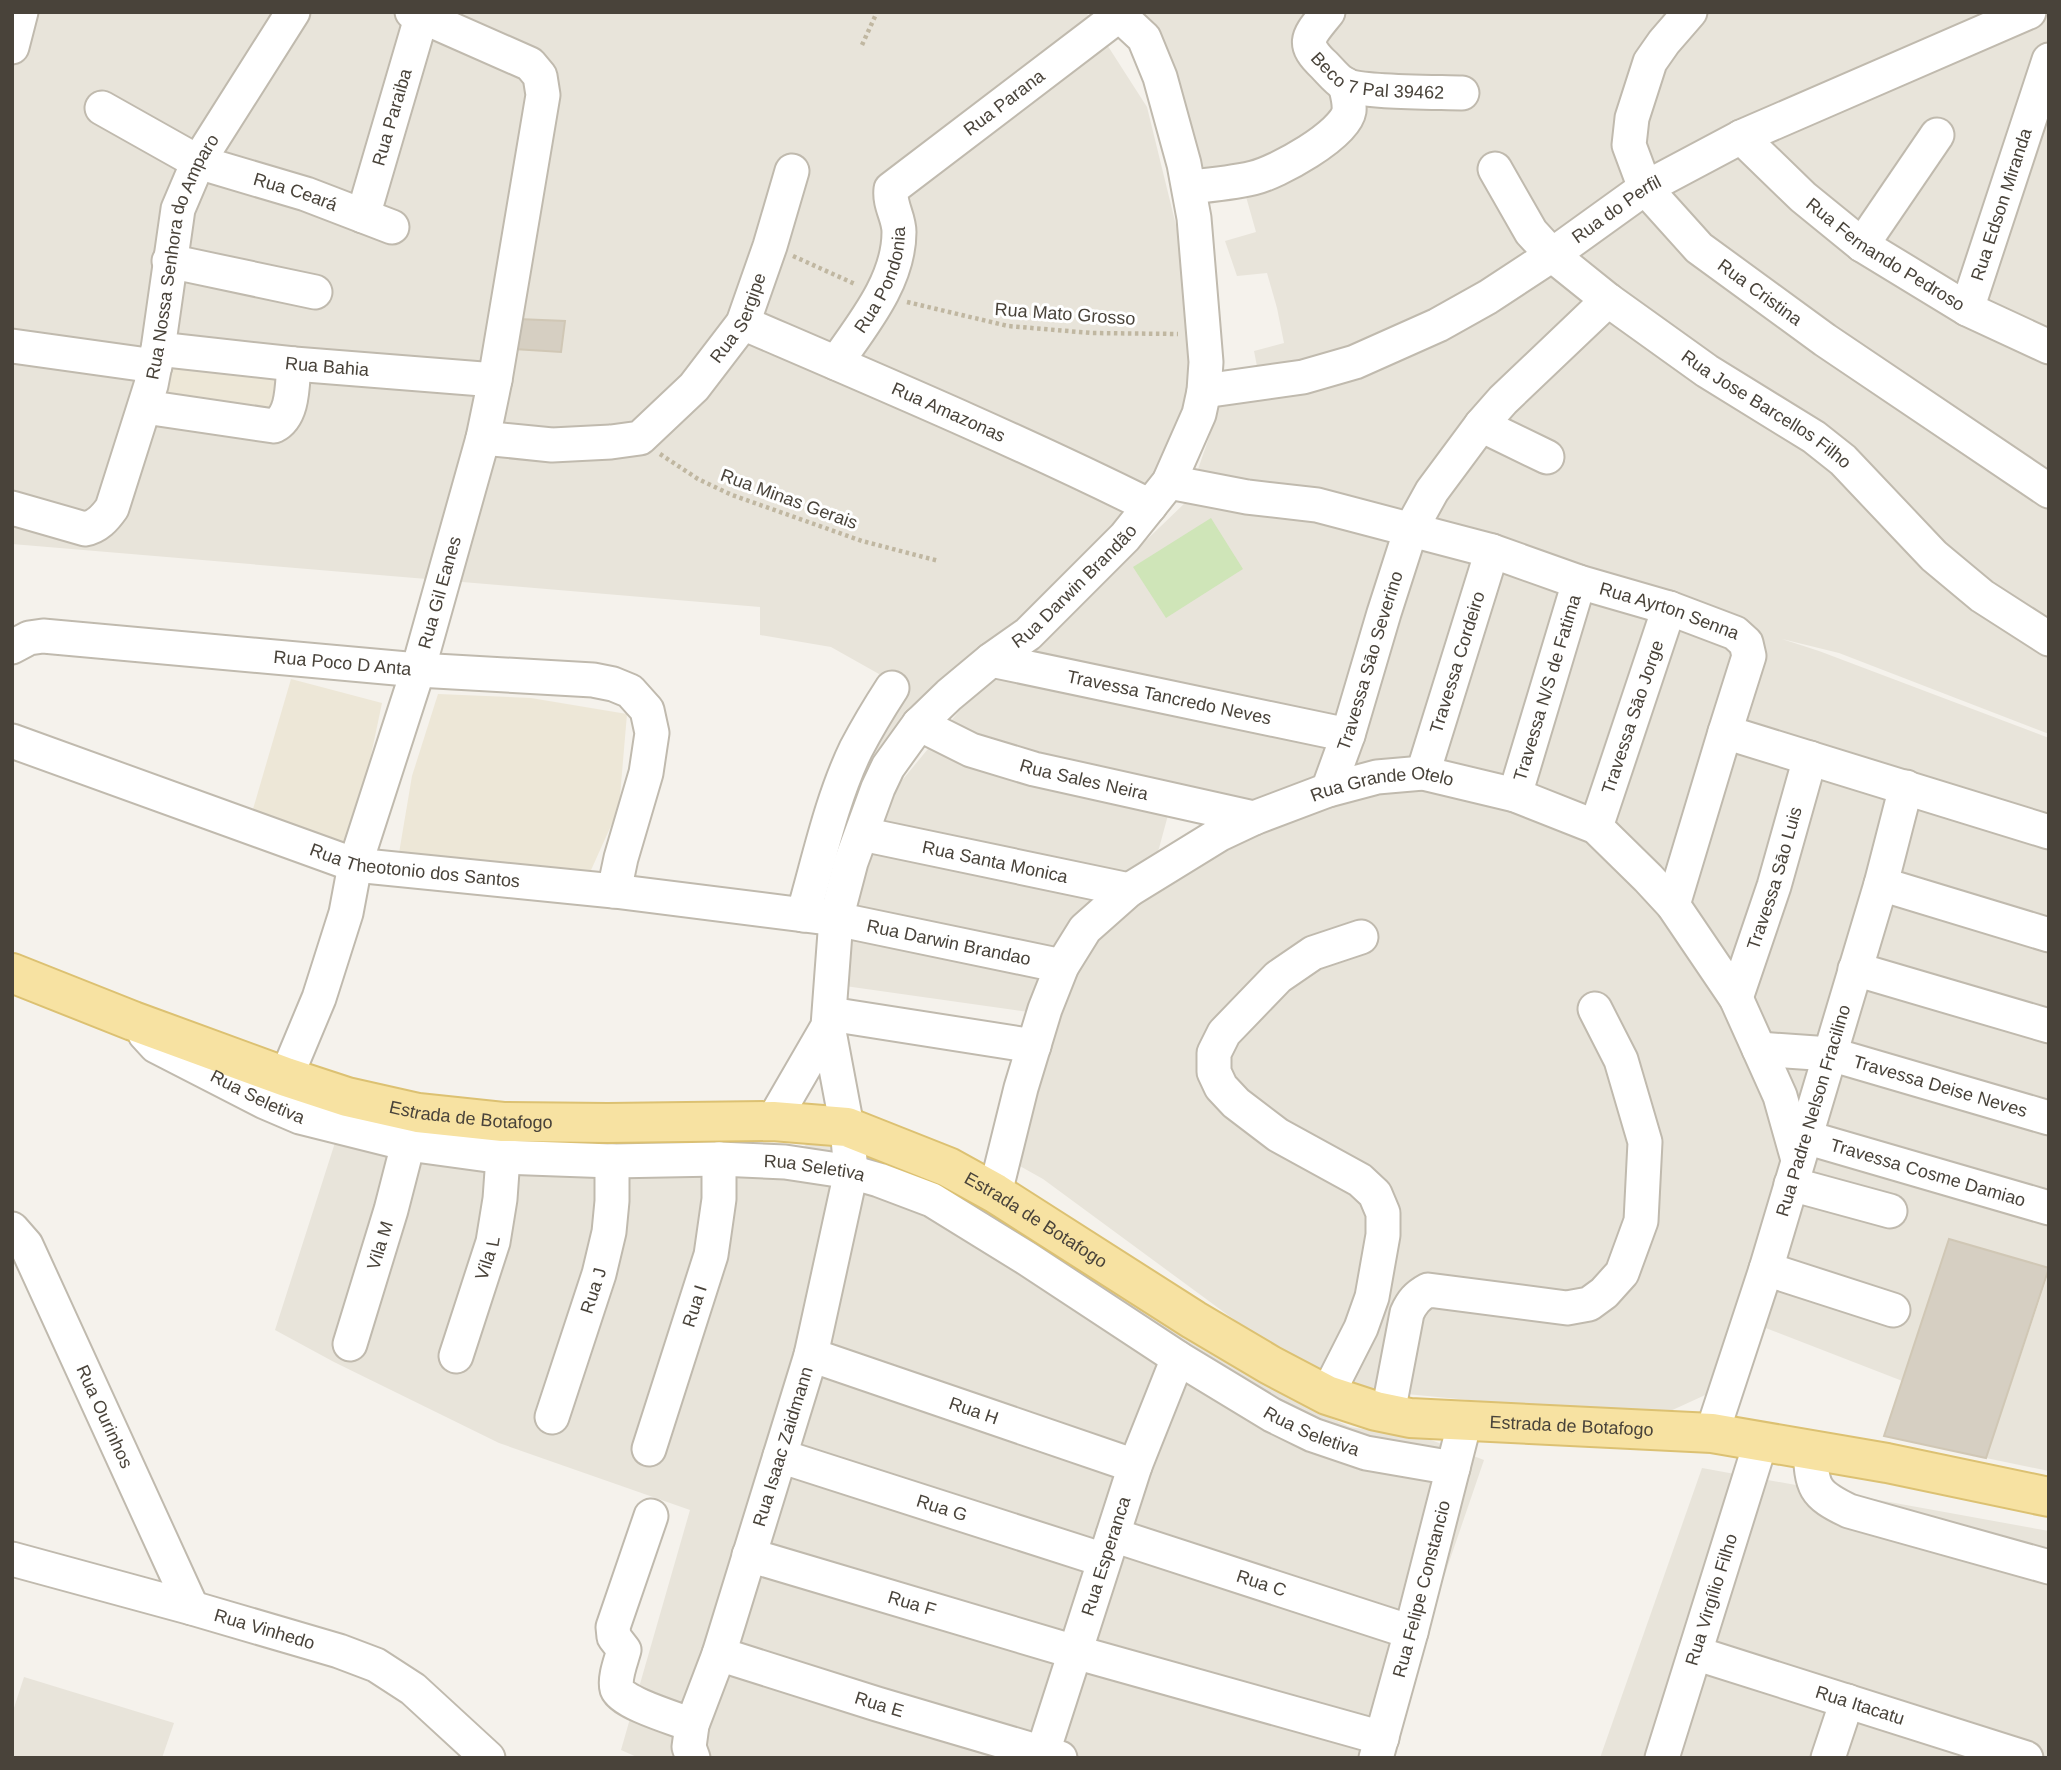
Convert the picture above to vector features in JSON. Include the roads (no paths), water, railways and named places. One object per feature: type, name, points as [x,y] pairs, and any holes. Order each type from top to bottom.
[{"type":"main road","name":"Estrada de Botafogo","points":[[12,973],[286,1077],[347,1097],[418,1113],[503,1122],[773,1121],[847,1127],[948,1167],[995,1193],[1194,1320],[1270,1365],[1327,1395],[1388,1413],[1410,1418],[1712,1433],[1888,1463],[2049,1497]]},
{"type":"street","points":[[12,47],[21,12]]},
{"type":"street","name":"Rua Nossa Senhora do Amparo","points":[[12,508],[85,529],[106,517],[145,407],[157,357],[178,209],[198,162],[293,12]]},
{"type":"street","name":"Rua Cristina","points":[[1690,12],[1650,62],[1632,118],[1629,145],[1645,188],[1699,248],[1825,340],[2049,491]]},
{"type":"street","name":"Rua do Perfil","points":[[1204,391],[1303,377],[1355,362],[1438,325],[1489,297],[1645,188],[1741,137],[2029,12]]},
{"type":"street","name":"Rua Gil Eanes","points":[[286,1077],[319,998],[346,914],[355,866],[418,670],[482,438],[495,380],[543,95],[540,76],[530,64],[417,15]]},
{"type":"street","name":"Rua Paraiba","points":[[377,221],[417,15]]},
{"type":"street","name":"Rua Darwin Brandão","points":[[773,1121],[829,1020],[835,919],[851,862],[888,767],[919,724],[991,660],[1028,634],[1125,537],[1160,494],[1195,424],[1204,391],[1206,362],[1199,265],[1189,187],[1160,77],[1128,20]]},
{"type":"street","name":"Rua Parana","points":[[891,189],[1128,20]]},
{"type":"street","name":"Beco 7 Pal 39462","points":[[1319,25],[1308,42],[1311,52],[1345,84],[1370,89],[1462,93]]},
{"type":"street","name":"Rua Edson Miranda","points":[[1967,309],[2049,60]]},
{"type":"street","points":[[1189,187],[1256,178],[1277,170],[1325,140],[1338,130],[1349,113],[1345,84]]},
{"type":"street","name":"Rua Ceará","points":[[102,108],[198,162],[306,194],[377,221]]},
{"type":"street","points":[[1862,246],[1937,135]]},
{"type":"street","name":"Rua Fernando Pedroso","points":[[1741,137],[1803,197],[1862,246],[1967,309],[2049,347]]},
{"type":"street","name":"Rua Jose Barcellos Filho","points":[[1495,169],[1531,232],[1552,255],[1608,300],[1707,371],[1814,437],[1843,460],[1934,556],[1982,596],[2049,639]]},
{"type":"street","name":"Rua Sergipe","points":[[482,438],[552,445],[640,438],[694,387],[743,323],[792,171]]},
{"type":"street","name":"Rua Pondonia","points":[[836,363],[881,295],[891,273],[899,230],[890,197],[891,189]]},
{"type":"street","points":[[169,261],[315,292]]},
{"type":"street","name":"Travessa Sāo Severino","points":[[1328,790],[1348,734],[1410,529],[1432,491],[1503,400],[1608,300]]},
{"type":"street","name":"Rua Amazonas","points":[[743,323],[1019,443],[1160,494]]},
{"type":"street","name":"Rua Bahia","points":[[12,346],[495,380]]},
{"type":"street","points":[[145,407],[274,426],[283,421],[288,412],[294,364]]},
{"type":"street","points":[[1482,425],[1547,457]]},
{"type":"street","name":"Rua Ayrton Senna","points":[[1160,494],[1247,497],[1317,505],[1492,551],[1579,582],[1669,608],[1735,633],[1746,643],[1749,656],[1725,732]]},
{"type":"street","name":"Travessa Cordeiro","points":[[1423,774],[1492,551]]},
{"type":"street","name":"Travessa N/S de Fatima","points":[[1515,795],[1579,582]]},
{"type":"street","name":"Travessa Sāo Jorge","points":[[1596,827],[1669,608]]},
{"type":"street","name":"Rua Poco D Anta","points":[[12,647],[29,638],[43,636],[418,670],[593,680],[613,684],[630,691],[647,710],[652,733],[646,773],[614,891]]},
{"type":"street","name":"Travessa Tancredo Neves","points":[[991,660],[1348,734]]},
{"type":"street","points":[[803,915],[832,816],[855,752],[872,718],[892,688]]},
{"type":"street","name":"Rua Sales Neira","points":[[919,724],[971,750],[1034,769],[1254,818]]},
{"type":"street","points":[[1674,905],[1725,732],[2049,832]]},
{"type":"street","name":"Rua Theotonio dos Santos","points":[[12,741],[355,866],[614,891],[835,919]]},
{"type":"street","name":"Travessa Sāo Luis","points":[[1736,998],[1774,886],[1810,758]]},
{"type":"street","name":"Rua Grande Otelo","points":[[995,1193],[1021,1088],[1045,1010],[1062,966],[1085,929],[1129,890],[1220,834],[1254,818],[1328,790],[1377,778],[1423,774],[1515,795],[1596,827],[1648,878],[1674,905],[1736,998],[1780,1097],[1798,1160]]},
{"type":"street","name":"Rua Padre Nelson Fracilino","points":[[1712,1433],[1766,1269],[1881,884],[1906,787]]},
{"type":"street","name":"Rua Santa Monica","points":[[862,834],[1129,890]]},
{"type":"street","points":[[1881,884],[2049,935]]},
{"type":"street","name":"Rua Darwin Brandao","points":[[835,919],[1062,966]]},
{"type":"street","points":[[1327,1395],[1362,1328],[1372,1297],[1383,1235],[1383,1213],[1375,1194],[1360,1180],[1278,1135],[1236,1103],[1220,1087],[1214,1072],[1214,1053],[1224,1033],[1278,977],[1313,953],[1361,937]]},
{"type":"street","points":[[1855,969],[2049,1026]]},
{"type":"street","points":[[1388,1413],[1407,1313],[1418,1296],[1428,1290],[1567,1308],[1589,1304],[1604,1293],[1622,1273],[1641,1221],[1645,1142],[1621,1060],[1595,1009]]},
{"type":"street","points":[[847,1127],[829,1020],[1034,1046]]},
{"type":"street","name":"Rua Seletiva","points":[[133,1021],[156,1046],[265,1102],[300,1117],[408,1144],[503,1157],[785,1162],[851,1172],[879,1180],[932,1200],[1272,1415],[1313,1435],[1366,1453],[1453,1468]]},
{"type":"street","name":"Travessa Deise Neves","points":[[1759,1049],[1830,1054],[2049,1118]]},
{"type":"street","name":"Rua Isaac Zaidmann","points":[[693,1758],[689,1747],[692,1725],[719,1654],[811,1355],[851,1172],[847,1127]]},
{"type":"street","name":"Vila M","points":[[350,1345],[408,1144]]},
{"type":"street","points":[[851,1172],[876,1155],[909,1152]]},
{"type":"street","name":"Vila L","points":[[456,1356],[493,1242],[503,1157]]},
{"type":"street","name":"Rua I","points":[[649,1449],[711,1255],[719,1199],[719,1159]]},
{"type":"street","name":"Rua J","points":[[552,1417],[599,1274],[609,1232],[612,1160]]},
{"type":"street","points":[[1798,1160],[1890,1211]]},
{"type":"street","name":"Travessa Cosme Damiao","points":[[1798,1160],[2049,1209]]},
{"type":"street","name":"Rua Ourinhos","points":[[12,1229],[26,1245],[192,1608]]},
{"type":"street","points":[[1766,1269],[1893,1310]]},
{"type":"street","name":"Rua H","points":[[811,1355],[1135,1466]]},
{"type":"street","name":"Rua Esperanca","points":[[1048,1756],[1075,1652],[1135,1466],[1178,1358]]},
{"type":"street","name":"Rua Felipe Constancio","points":[[1379,1748],[1465,1421]]},
{"type":"street","name":"Rua Virgílio Filho","points":[[1662,1758],[1761,1441]]},
{"type":"street","points":[[1810,1449],[1815,1488],[1831,1503],[1849,1511],[2049,1567]]},
{"type":"street","name":"Rua G","points":[[780,1456],[1109,1548]]},
{"type":"street","points":[[651,1516],[613,1627],[614,1637],[624,1650],[617,1686],[619,1693],[631,1702],[692,1725]]},
{"type":"street","name":"Rua C","points":[[1109,1548],[1411,1632]]},
{"type":"street","name":"Rua F","points":[[749,1556],[1075,1652],[1379,1748]]},
{"type":"street","name":"Rua Vinhedo","points":[[12,1559],[192,1608],[339,1651],[376,1665],[413,1689],[488,1758]]},
{"type":"street","name":"Rua Itacatu","points":[[1695,1653],[1847,1701],[1968,1749],[2026,1758]]},
{"type":"street","name":"Rua E","points":[[719,1654],[1048,1756]]},
{"type":"street","points":[[1828,1758],[1847,1701]]}]
